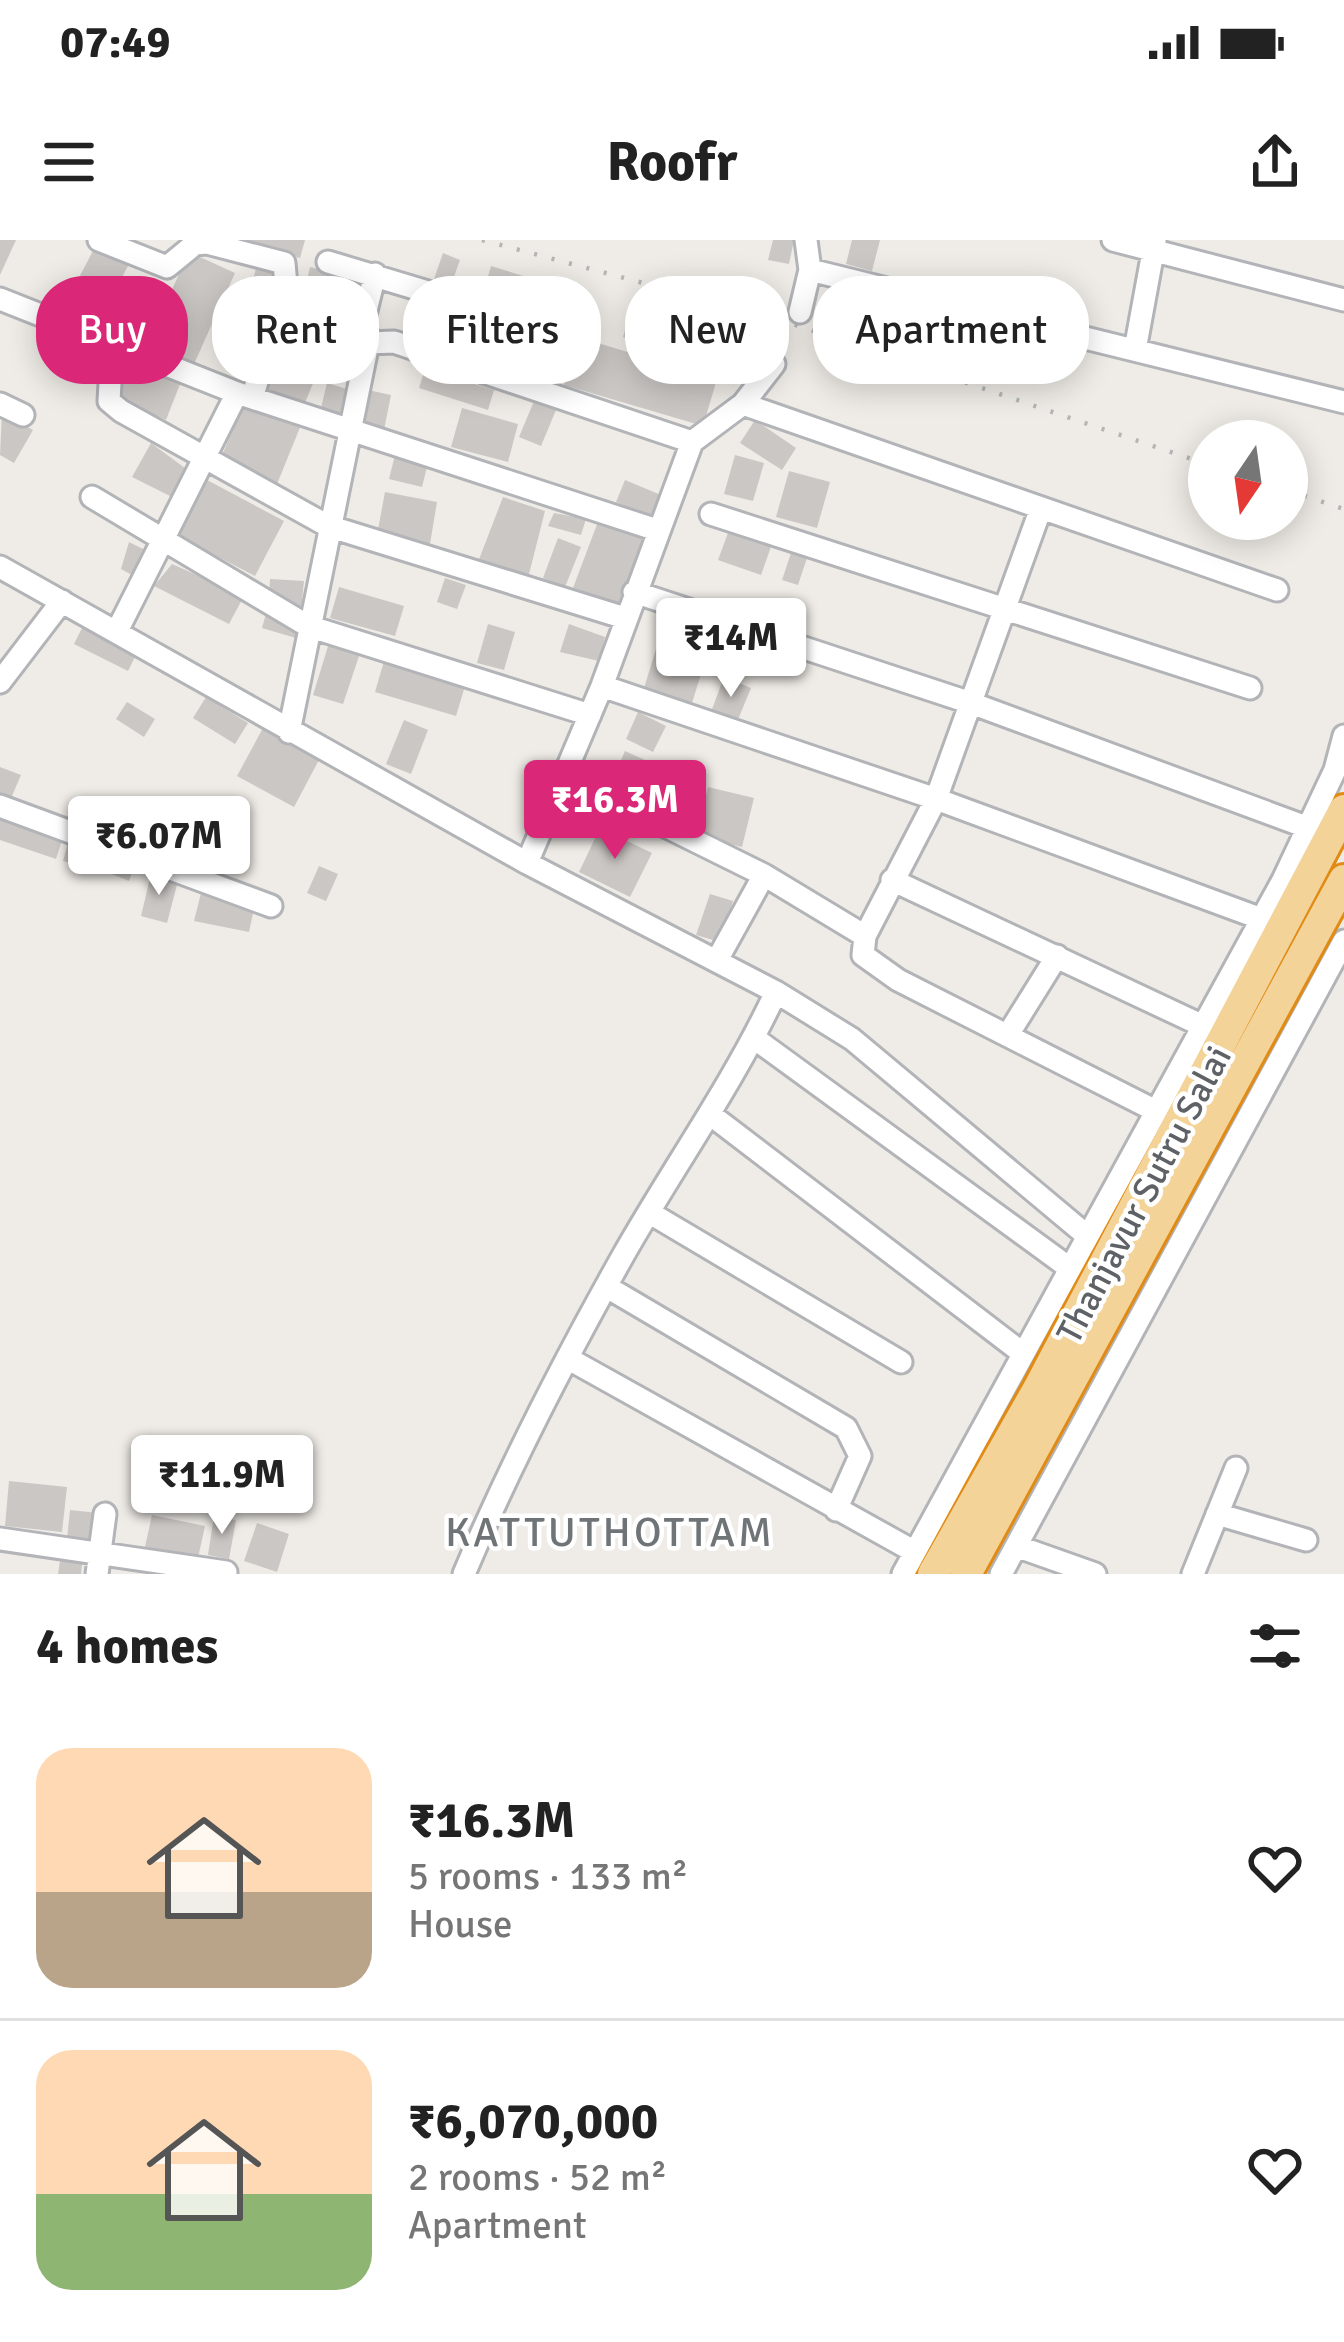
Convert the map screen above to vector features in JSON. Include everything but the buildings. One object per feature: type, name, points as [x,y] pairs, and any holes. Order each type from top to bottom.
[{"type":"highway","name":"Thanjavur Sutru Salai","points":[[924,1563],[1049,1369],[1344,810]]},
{"type":"highway","name":"Thanjavur Sutru Salai","points":[[966,1574],[1344,880]]},
{"type":"street","points":[[99,240],[167,266],[195,244],[207,243],[284,263],[286,285],[245,394],[118,631]]},
{"type":"street","points":[[800,312],[810,270],[806,240]]},
{"type":"street","points":[[1113,240],[1154,245],[1344,300]]},
{"type":"street","points":[[1135,350],[1154,245]]},
{"type":"street","points":[[328,262],[544,327],[551,342],[534,388]]},
{"type":"street","points":[[810,270],[1344,402]]},
{"type":"street","points":[[0,299],[36,314]]},
{"type":"street","points":[[379,343],[394,342],[692,442]]},
{"type":"street","points":[[188,373],[346,430],[657,530]]},
{"type":"street","points":[[110,384],[109,401],[328,526],[625,618]]},
{"type":"street","points":[[289,732],[358,384]]},
{"type":"street","points":[[527,863],[602,686],[692,442],[743,404],[758,384]]},
{"type":"street","points":[[0,404],[23,415]]},
{"type":"street","points":[[743,404],[1277,590]]},
{"type":"street","points":[[92,497],[308,626],[590,715]]},
{"type":"street","points":[[1041,508],[936,800],[865,936],[863,955],[873,967],[1010,1033],[1154,1111]]},
{"type":"street","points":[[711,514],[1250,688]]},
{"type":"street","points":[[0,567],[527,863],[776,992],[852,1039],[1085,1234]]},
{"type":"street","points":[[634,592],[971,703],[1310,828]]},
{"type":"street","points":[[0,682],[62,601]]},
{"type":"street","points":[[602,686],[936,800],[1259,918]]},
{"type":"street","points":[[903,1574],[924,1563],[1021,1352],[1310,828],[1344,736]]},
{"type":"street","points":[[564,776],[764,875],[865,936]]},
{"type":"street","points":[[0,806],[271,906]]},
{"type":"street","points":[[717,960],[764,875]]},
{"type":"street","points":[[892,880],[1201,1025]]},
{"type":"street","points":[[1001,1574],[1344,940]]},
{"type":"street","points":[[1010,1033],[1057,956]]},
{"type":"street","points":[[464,1574],[607,1287],[712,1115],[776,992]]},
{"type":"street","points":[[754,1038],[1068,1267]]},
{"type":"street","points":[[712,1115],[1021,1352]]},
{"type":"street","points":[[650,1213],[901,1362]]},
{"type":"street","points":[[607,1287],[846,1428],[860,1456],[836,1510]]},
{"type":"street","points":[[569,1359],[924,1563]]},
{"type":"street","points":[[1193,1574],[1236,1468]]},
{"type":"street","points":[[98,1574],[105,1514]]},
{"type":"street","points":[[1217,1514],[1306,1540]]},
{"type":"street","points":[[0,1539],[226,1572]]},
{"type":"street","points":[[1016,1546],[1095,1574]]},
{"type":"railway","points":[[482,240],[778,319],[1188,458]]},
{"type":"railway","points":[[1308,497],[1344,509]]},
{"type":"district","name":"KATTUTHOTTAM","points":[[610,1531]]}]
